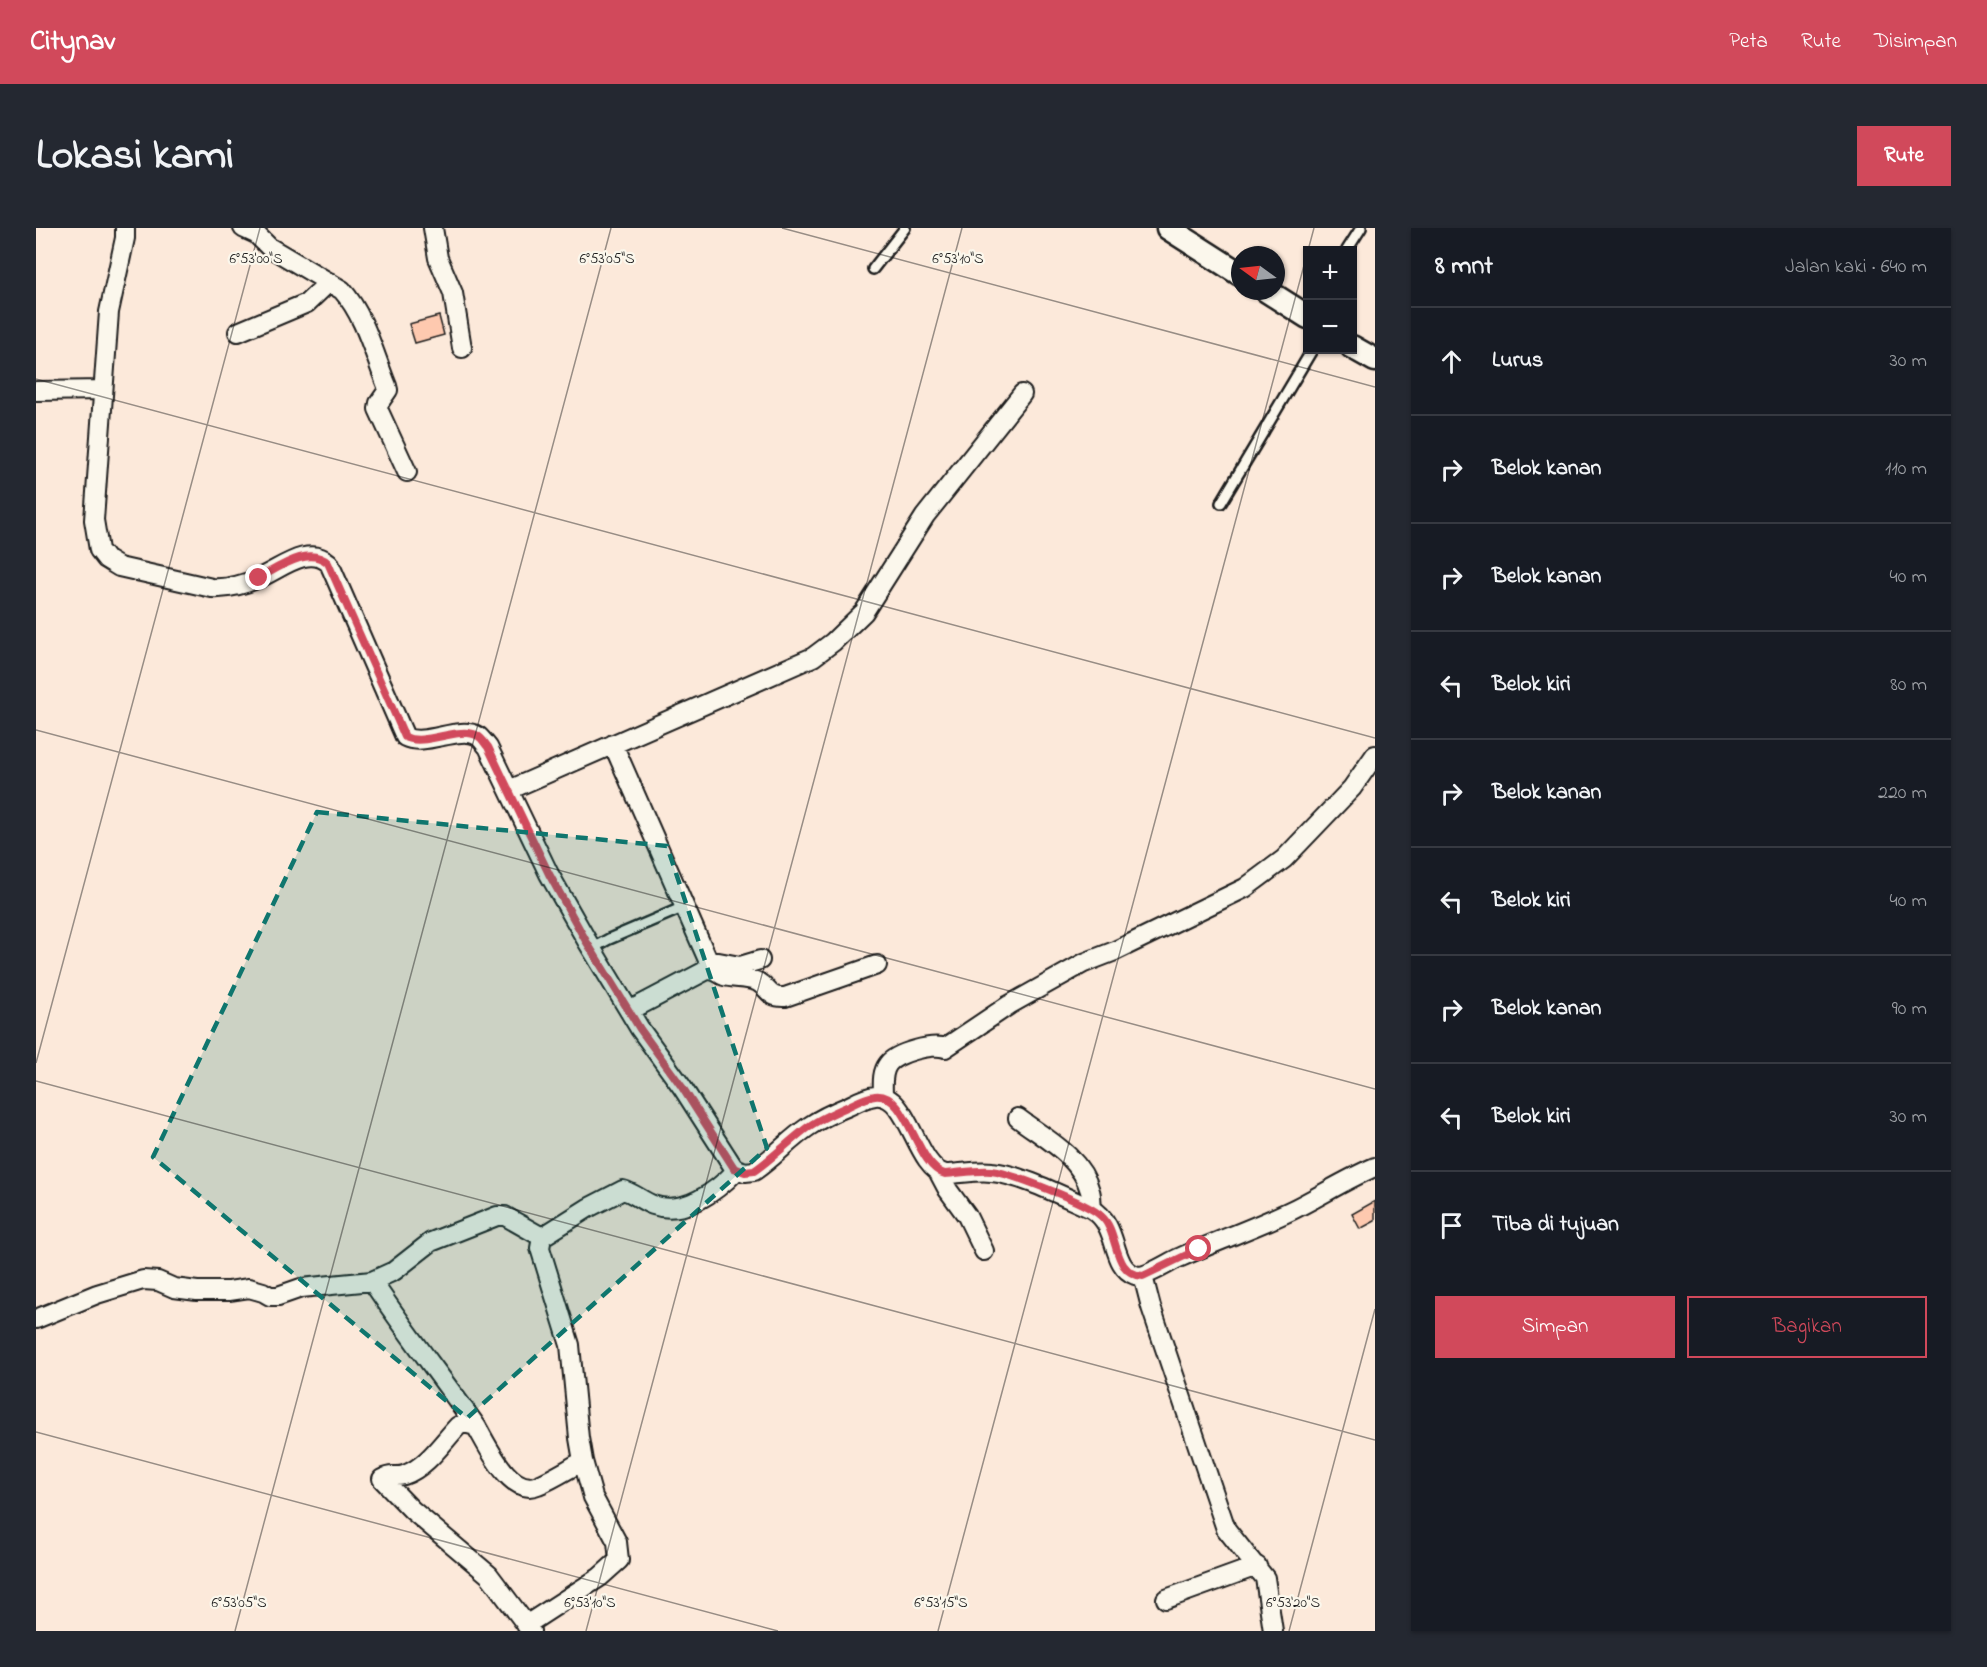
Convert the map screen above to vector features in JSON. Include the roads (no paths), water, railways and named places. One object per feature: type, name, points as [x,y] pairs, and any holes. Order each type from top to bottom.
[{"type":"street","points":[[125,228],[125,238],[109,312],[94,520],[99,550],[106,559],[119,567],[145,574],[226,589],[259,578],[308,555],[324,559],[350,610],[405,737],[421,739],[464,734],[479,736],[488,747],[549,874],[595,947],[629,1011],[682,1087],[728,1162],[737,1170],[754,1171],[825,1116],[868,1098],[883,1096],[893,1102],[929,1162],[939,1173],[967,1216],[984,1251]]},
{"type":"street","points":[[243,228],[256,234],[269,247],[342,290],[350,298],[388,390],[379,403],[380,414],[407,472]]},
{"type":"street","points":[[433,228],[438,258],[453,293],[462,348]]},
{"type":"street","points":[[1168,228],[1231,268]]},
{"type":"street","points":[[238,332],[307,303],[329,282]]},
{"type":"street","points":[[1282,300],[1303,313]]},
{"type":"street","points":[[1357,349],[1375,360]]},
{"type":"street","points":[[36,391],[103,390]]},
{"type":"street","points":[[509,790],[813,657],[833,642],[864,612],[924,516],[1022,394]]},
{"type":"street","points":[[613,744],[708,960],[740,966],[760,960]]},
{"type":"street","points":[[883,1096],[884,1071],[894,1058],[936,1045],[945,1048],[1009,1005],[1084,963],[1115,951],[1245,888],[1284,859],[1352,788],[1375,755]]},
{"type":"street","points":[[629,1011],[707,970],[759,982],[771,995],[778,997],[877,965]]},
{"type":"street","points":[[1018,1118],[1070,1156],[1081,1171],[1090,1190],[1092,1209]]},
{"type":"street","points":[[939,1173],[990,1171],[1001,1173],[1092,1209],[1107,1224],[1122,1264],[1134,1275],[1143,1276],[1188,1253],[1288,1212],[1375,1167]]},
{"type":"street","points":[[476,1426],[464,1423],[458,1426],[421,1466],[402,1476],[389,1474],[382,1479],[412,1510],[489,1575],[528,1628],[592,1583],[619,1560],[617,1542],[592,1497],[583,1461],[570,1345],[540,1248],[542,1237],[588,1208],[623,1190],[633,1192],[650,1204],[668,1209],[695,1202],[724,1184],[737,1170]]},
{"type":"street","points":[[36,1319],[97,1294],[143,1280],[158,1281],[174,1288],[197,1291],[229,1292],[249,1288],[270,1296],[278,1296],[301,1288],[372,1281],[394,1271],[431,1242],[497,1216],[505,1216],[542,1237]]},
{"type":"street","points":[[1143,1276],[1153,1314],[1226,1529],[1257,1566],[1266,1582],[1273,1631]]},
{"type":"street","points":[[372,1281],[403,1328],[476,1426],[496,1461],[518,1485],[526,1488],[537,1486],[583,1461]]},
{"type":"street","points":[[1166,1599],[1257,1566]]},
{"type":"lane","points":[[873,269],[905,228]]},
{"type":"lane","points":[[1350,246],[1361,228]]},
{"type":"lane","points":[[1221,503],[1310,354]]},
{"type":"lane","points":[[595,947],[677,910]]}]
